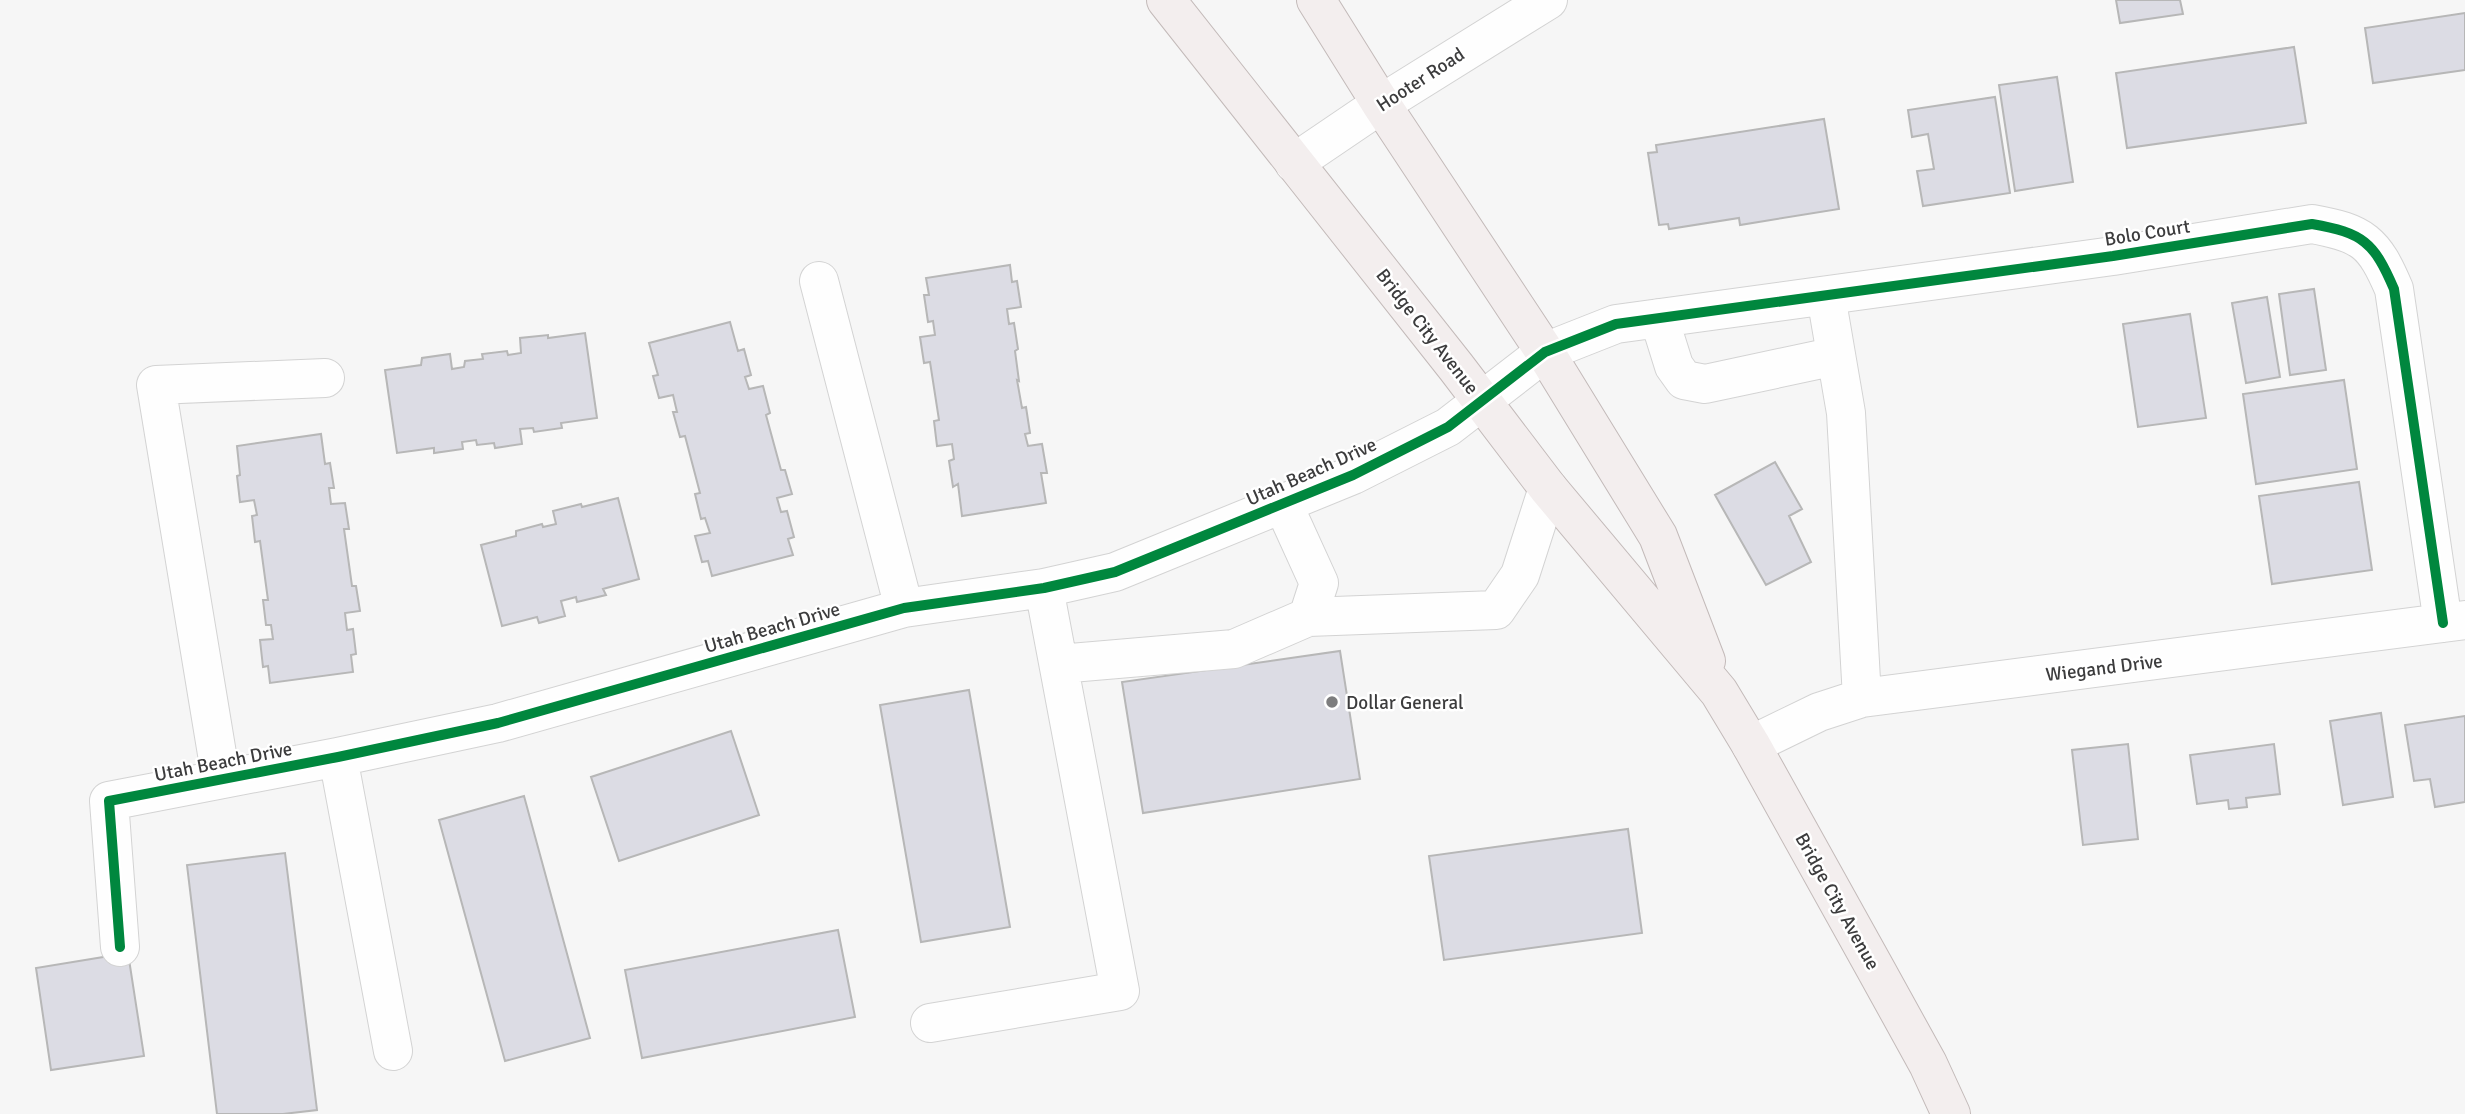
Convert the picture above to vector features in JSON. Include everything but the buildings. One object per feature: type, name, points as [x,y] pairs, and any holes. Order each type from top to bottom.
[{"type":"main road","name":"Bridge City Avenue","points":[[1166,0],[1548,488],[1718,692],[1751,745],[1915,1040],[1951,1114]]},
{"type":"main road","name":"Bridge City Avenue","points":[[1317,0],[1381,104],[1545,352],[1658,536],[1718,692]]},
{"type":"street","name":"Hooter Road","points":[[1294,163],[1381,104],[1548,0]]},
{"type":"street","name":"Bolo Court","points":[[1545,352],[1616,324],[2113,256],[2312,224],[2341,229],[2363,240],[2381,259],[2394,289],[2454,621]]},
{"type":"street","points":[[819,281],[904,608]]},
{"type":"street","points":[[1826,296],[1846,413],[1862,698]]},
{"type":"street","points":[[1659,318],[1674,366],[1684,380],[1705,384],[1836,356]]},
{"type":"street","name":"Utah Beach Drive","points":[[120,947],[109,801],[498,723],[904,608],[1044,588],[1115,572],[1353,475],[1448,427],[1545,352]]},
{"type":"street","points":[[221,778],[156,384],[324,378]]},
{"type":"street","points":[[1059,664],[1234,649],[1308,617],[1496,610],[1520,575],[1548,488]]},
{"type":"street","points":[[1283,504],[1318,583],[1308,617]]},
{"type":"street","points":[[930,1023],[1120,991],[1044,588]]},
{"type":"street","name":"Wiegand Drive","points":[[1751,745],[1819,712],[1862,698],[2454,621]]},
{"type":"street","points":[[338,757],[393,1051]]},
{"type":"cycle path","points":[[120,947],[109,801],[498,723],[904,608],[1044,588],[1115,572],[1353,475],[1448,427],[1545,352],[1616,324],[2113,256],[2312,224],[2344,231],[2365,242],[2380,260],[2394,289],[2443,623]]},
{"type":"place","name":"Dollar General","points":[[1332,702]]}]
